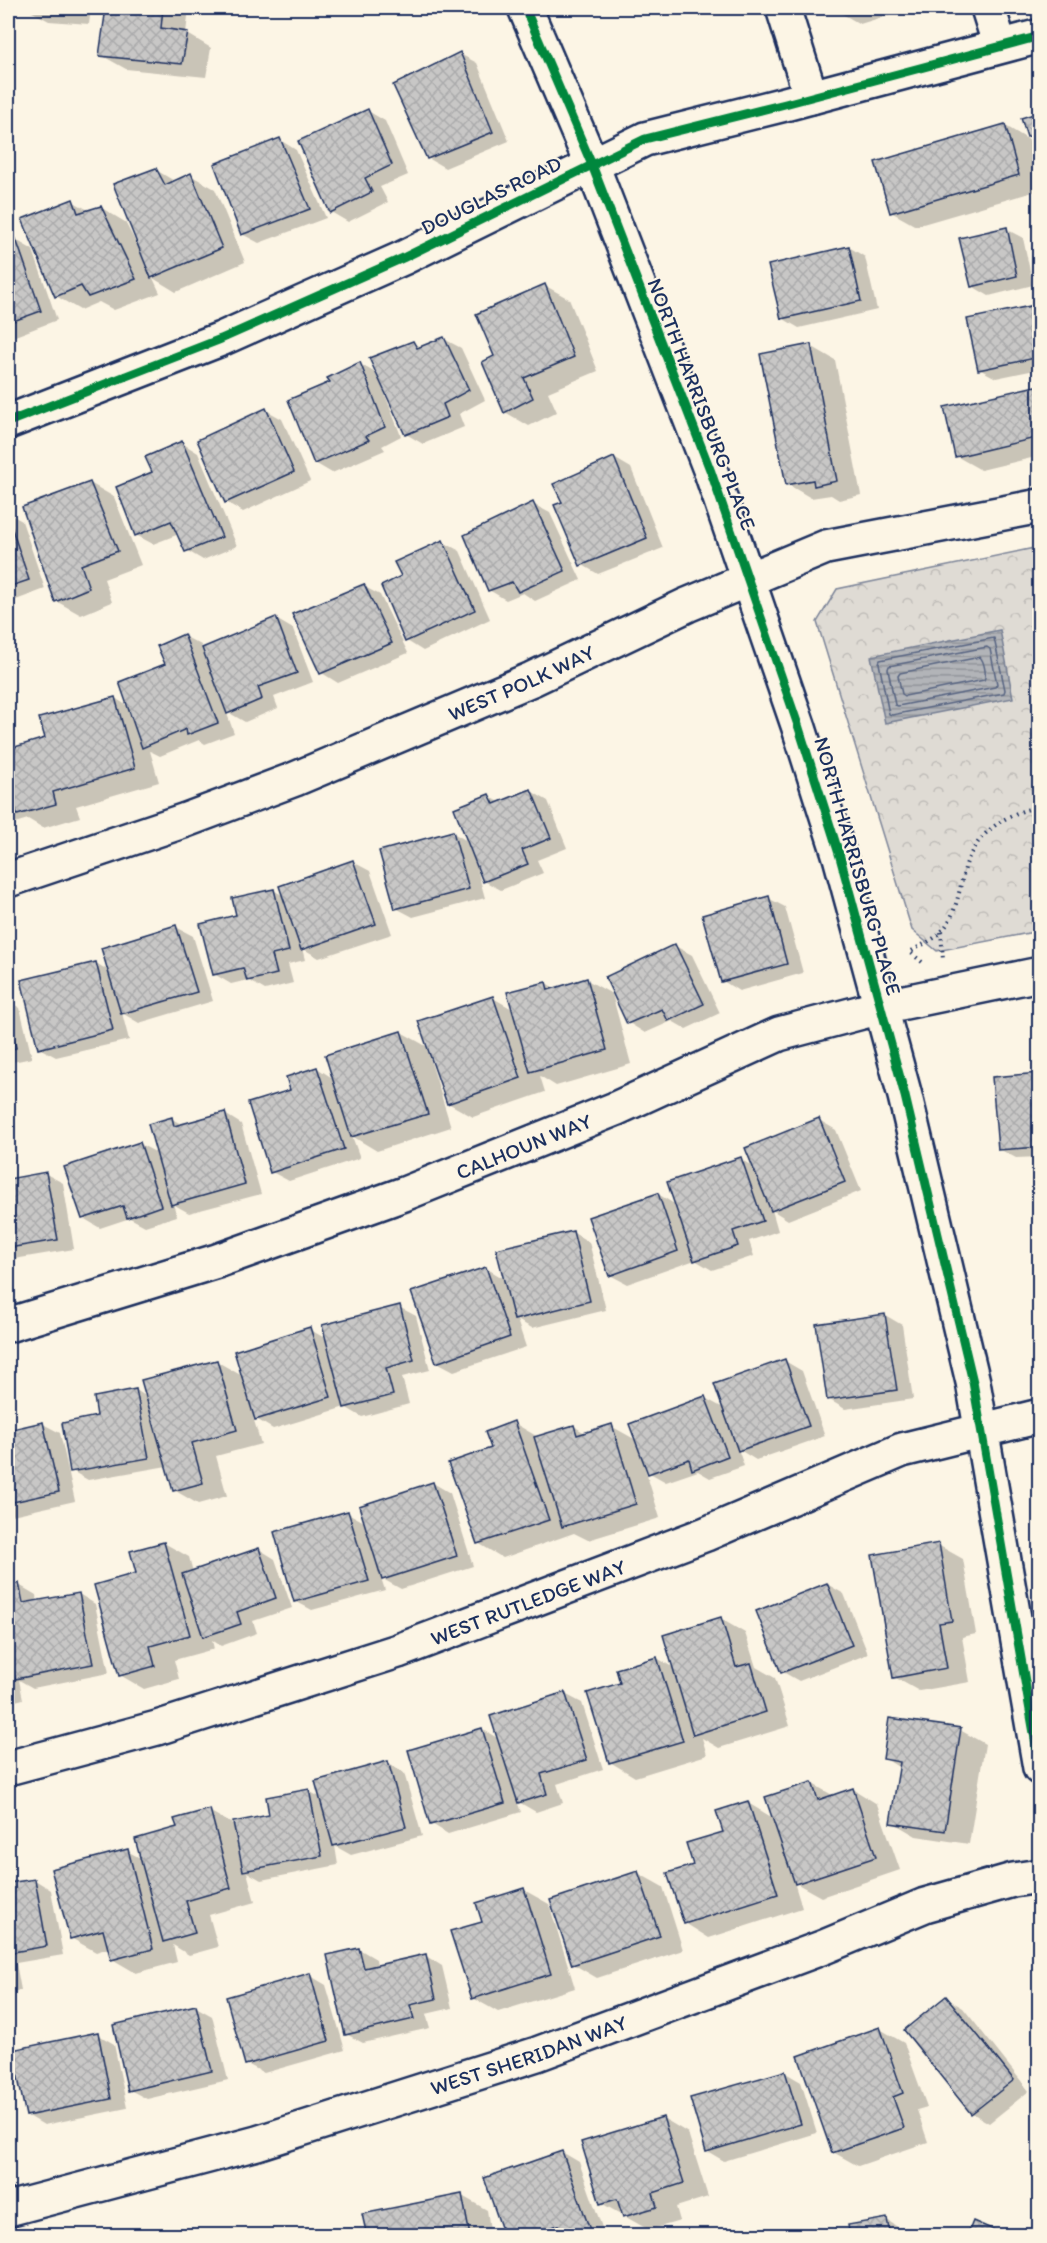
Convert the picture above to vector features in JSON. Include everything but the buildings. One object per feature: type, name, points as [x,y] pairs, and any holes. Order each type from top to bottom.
[{"type":"street","name":"NORTH HARRISBURG PLACE","points":[[525,8],[592,165],[711,472],[799,728],[837,847],[905,1096],[973,1382],[1040,1768]]},
{"type":"street","points":[[783,8],[812,97]]},
{"type":"street","points":[[988,8],[1000,46]]},
{"type":"street","name":"DOUGLAS ROAD","points":[[8,422],[221,339],[403,258],[645,138],[812,97],[1040,36]]},
{"type":"street","name":"WEST POLK WAY","points":[[8,880],[176,824],[295,779],[532,679],[687,605],[826,547],[1040,506]]},
{"type":"street","name":"CALHOUN WAY","points":[[8,1325],[217,1261],[382,1202],[615,1109],[779,1034],[881,1007],[1040,974]]},
{"type":"street","name":"WEST RUTLEDGE WAY","points":[[8,1768],[157,1728],[398,1651],[706,1534],[902,1450],[1040,1416]]},
{"type":"street","name":"WEST SHERIDAN WAY","points":[[8,2209],[257,2143],[537,2054],[824,1947],[925,1905],[1013,1880],[1040,1876]]},
{"type":"path","points":[[928,964],[921,962],[910,952],[941,932],[957,904],[966,865],[978,841],[1004,819],[1027,808],[1040,807]]},
{"type":"path","points":[[941,932],[944,968]]},
{"type":"green space","points":[[1039,547],[1039,931],[937,951],[912,930],[817,622],[837,589]]},
{"type":"water","points":[[1000,630],[1013,698],[885,723],[871,656]]},
{"type":"cycle path","points":[[525,8],[592,165],[711,472],[799,728],[840,857],[905,1096],[973,1382],[1040,1768]]},
{"type":"cycle path","points":[[8,422],[221,339],[403,258],[645,139],[1040,36]]}]
